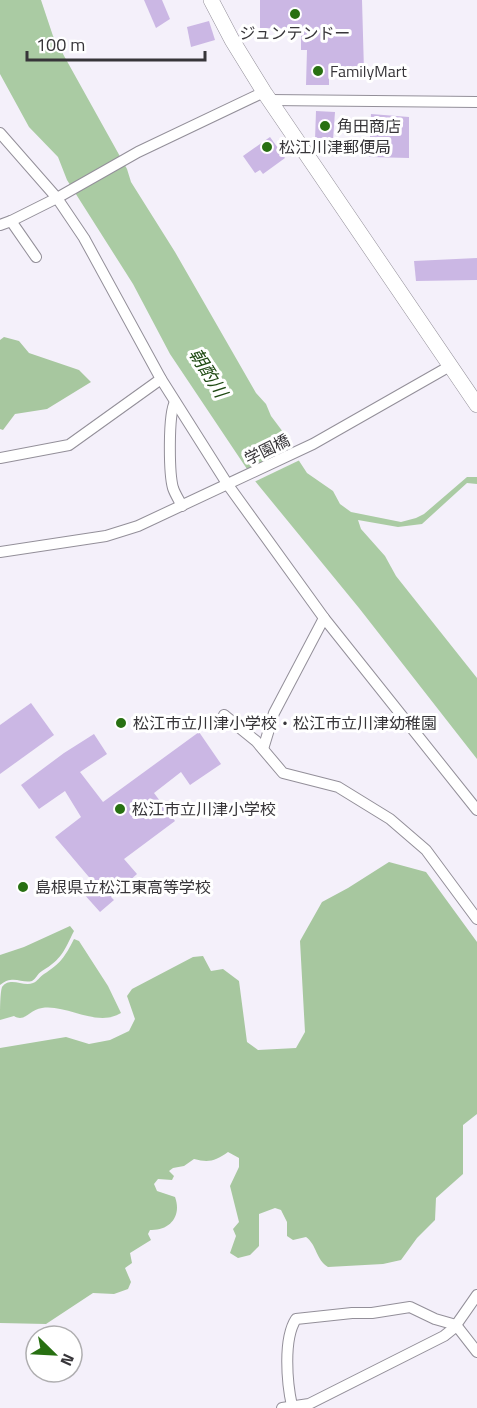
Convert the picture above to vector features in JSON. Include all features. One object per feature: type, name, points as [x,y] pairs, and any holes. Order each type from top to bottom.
[{"type":"street","points":[[212,0],[232,40],[266,96],[477,405]]},
{"type":"street","points":[[36,257],[6,223],[60,196],[138,152],[266,96],[477,102]]},
{"type":"street","points":[[0,133],[60,196],[161,379],[324,618],[477,810]]},
{"type":"street","name":"学園橋","points":[[0,552],[122,532],[313,444],[450,366]]},
{"type":"street","points":[[0,458],[69,445],[161,379]]},
{"type":"street","points":[[176,402],[171,415],[171,475],[173,488],[182,506]]},
{"type":"street","points":[[263,749],[274,714],[324,618]]},
{"type":"street","points":[[224,715],[256,741],[283,773],[338,787],[390,819],[426,850],[477,919]]},
{"type":"street","points":[[477,1295],[456,1325],[444,1336],[388,1362],[309,1404],[290,1407],[287,1375],[292,1325],[296,1319],[372,1313],[410,1306],[435,1319],[456,1325],[477,1352]]},
{"type":"shaded area","points":[[4,337],[19,341],[29,353],[79,370],[91,382],[47,409],[15,414],[3,430],[0,429],[0,340]]},
{"type":"shaded area","points":[[389,862],[426,872],[477,942],[477,1114],[463,1125],[463,1174],[436,1198],[435,1220],[417,1238],[401,1260],[383,1264],[328,1267],[321,1260],[310,1240],[306,1237],[293,1240],[287,1236],[287,1222],[281,1210],[275,1208],[259,1214],[259,1246],[250,1255],[238,1258],[230,1253],[236,1236],[233,1229],[239,1222],[230,1186],[239,1167],[239,1158],[228,1152],[212,1160],[194,1159],[184,1166],[169,1171],[174,1176],[172,1180],[158,1179],[154,1184],[157,1191],[175,1197],[177,1210],[169,1225],[150,1230],[148,1234],[151,1240],[130,1253],[132,1263],[125,1268],[131,1282],[128,1289],[114,1294],[93,1293],[46,1324],[0,1323],[0,1048],[66,1037],[89,1044],[110,1040],[129,1031],[135,1019],[127,996],[132,989],[193,957],[203,956],[211,971],[223,969],[239,981],[247,1042],[258,1050],[296,1048],[305,1032],[300,941],[322,902]]},
{"type":"shaded area","points":[[70,926],[74,931],[62,954],[54,963],[40,972],[32,981],[9,980],[0,985],[0,955]]},
{"type":"water","name":"朝酌川","points":[[0,0],[41,0],[53,36],[127,169],[131,182],[175,252],[256,393],[266,404],[271,416],[307,473],[333,491],[340,504],[351,512],[401,522],[424,514],[467,477],[477,477],[477,484],[467,483],[422,524],[398,527],[358,520],[361,529],[385,556],[396,576],[477,678],[477,759],[359,608],[255,481],[170,354],[133,284],[67,180],[58,157],[29,127],[0,74]]},
{"type":"water","points":[[74,939],[79,941],[108,986],[121,1013],[102,1018],[62,1009],[42,1008],[25,1017],[14,1016],[0,1020],[2,987],[9,982],[29,984],[35,982],[62,960]]},
{"type":"pier","points":[[293,447],[302,459],[252,483],[243,471]]},
{"type":"building","points":[[144,0],[162,0],[170,19],[156,28]]},
{"type":"building","points":[[260,0],[362,0],[364,71],[329,74],[329,85],[306,85],[307,50],[301,50],[301,29],[260,28]]},
{"type":"building","points":[[209,21],[215,40],[191,47],[187,27]]},
{"type":"building","name":"角田商店","points":[[316,111],[335,112],[333,140],[315,140]]},
{"type":"building","points":[[371,114],[409,117],[409,158],[369,157]]},
{"type":"building","name":"松江川津郵便局","points":[[270,137],[285,158],[263,174],[260,170],[255,173],[243,156]]},
{"type":"building","points":[[477,258],[477,280],[416,281],[414,261]]},
{"type":"building","points":[[31,703],[54,735],[0,774],[0,725]]},
{"type":"building","points":[[199,732],[221,764],[190,785],[181,772],[154,793],[175,821],[124,859],[137,874],[111,897],[114,900],[100,912],[83,893],[94,883],[55,837],[81,817],[65,791],[39,809],[21,785],[94,734],[107,754],[80,772],[103,802]]},
{"type":"place","name":"ジュンテンドー","points":[[295,14]]},
{"type":"place","name":"FamilyMart","points":[[318,71]]},
{"type":"place","name":"角田商店","points":[[325,126]]},
{"type":"place","name":"松江川津郵便局","points":[[267,147]]},
{"type":"place","name":"松江市立川津小学校・松江市立川津幼稚園","points":[[121,723]]},
{"type":"place","name":"松江市立川津小学校","points":[[120,809]]},
{"type":"place","name":"島根県立松江東高等学校","points":[[23,887]]}]
